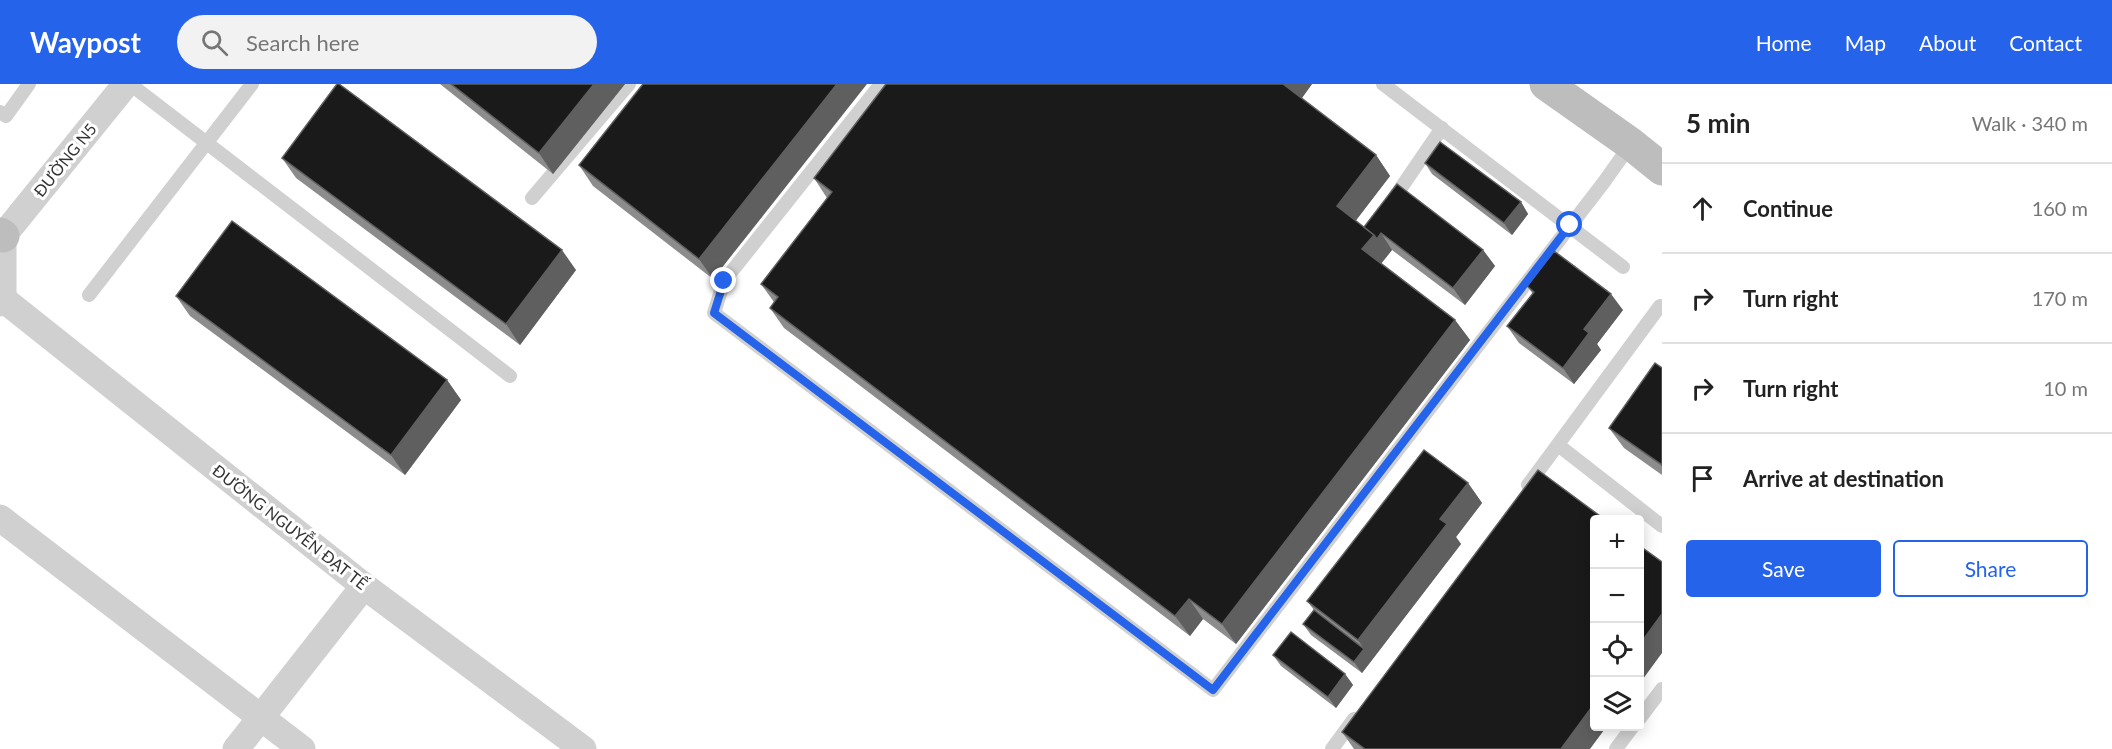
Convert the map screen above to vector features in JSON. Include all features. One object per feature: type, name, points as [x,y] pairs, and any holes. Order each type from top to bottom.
[{"type":"main road","points":[[1546,84],[1631,144],[1662,169]]},
{"type":"street","name":"ĐƯỜNG N5","points":[[2,235],[128,84]]},
{"type":"street","points":[[2,235],[2,301]]},
{"type":"street","name":"ĐƯỜNG NGUYỄN ĐẠT TẾ","points":[[2,301],[364,586],[583,749]]},
{"type":"street","points":[[0,518],[302,749]]},
{"type":"street","points":[[236,749],[364,586]]},
{"type":"lane","points":[[0,112],[6,116],[29,84]]},
{"type":"lane","points":[[128,84],[510,376]]},
{"type":"lane","points":[[89,295],[252,84]]},
{"type":"lane","points":[[532,198],[629,84]]},
{"type":"lane","points":[[881,84],[724,281],[714,313],[1213,690],[1631,144]]},
{"type":"lane","points":[[1383,84],[1623,267]]},
{"type":"lane","points":[[1384,211],[1442,128]]},
{"type":"lane","points":[[1522,492],[1660,306],[1662,307]]},
{"type":"lane","points":[[1558,445],[1662,526]]},
{"type":"lane","points":[[1644,713],[1662,689]]},
{"type":"lane","points":[[1332,749],[1360,711]]},
{"type":"lane","points":[[1616,749],[1629,731]]},
{"type":"building","points":[[337,84],[562,250],[506,324],[282,158]]},
{"type":"building","points":[[451,84],[594,84],[539,153]]},
{"type":"building","points":[[643,84],[837,84],[699,259],[579,165]]},
{"type":"building","points":[[886,84],[1283,84],[1376,155],[1337,206],[1374,235],[1362,249],[1455,320],[1222,624],[1189,599],[1175,616],[770,308],[778,297],[761,284],[832,192],[814,178]]},
{"type":"building","points":[[1440,142],[1521,202],[1504,223],[1425,163]]},
{"type":"building","points":[[1397,184],[1483,250],[1453,288],[1381,233],[1377,239],[1364,227]]},
{"type":"building","points":[[232,221],[447,380],[391,455],[176,296]]},
{"type":"building","points":[[1554,251],[1611,294],[1584,329],[1589,333],[1563,368],[1507,326],[1534,292],[1527,286]]},
{"type":"building","points":[[1655,363],[1662,368],[1662,465],[1609,428]]},
{"type":"building","points":[[1424,450],[1468,483],[1440,519],[1447,524],[1358,640],[1307,601]]},
{"type":"building","points":[[1538,470],[1599,515],[1590,515],[1590,709],[1561,749],[1365,749],[1342,732]]},
{"type":"building","points":[[1644,549],[1662,562],[1662,614],[1644,639]]},
{"type":"building","points":[[1314,610],[1364,649],[1354,662],[1303,624]]},
{"type":"building","points":[[1291,632],[1345,674],[1328,697],[1273,655]]},
{"type":"route","points":[[724,281],[714,313],[1213,690],[1570,225]]}]
